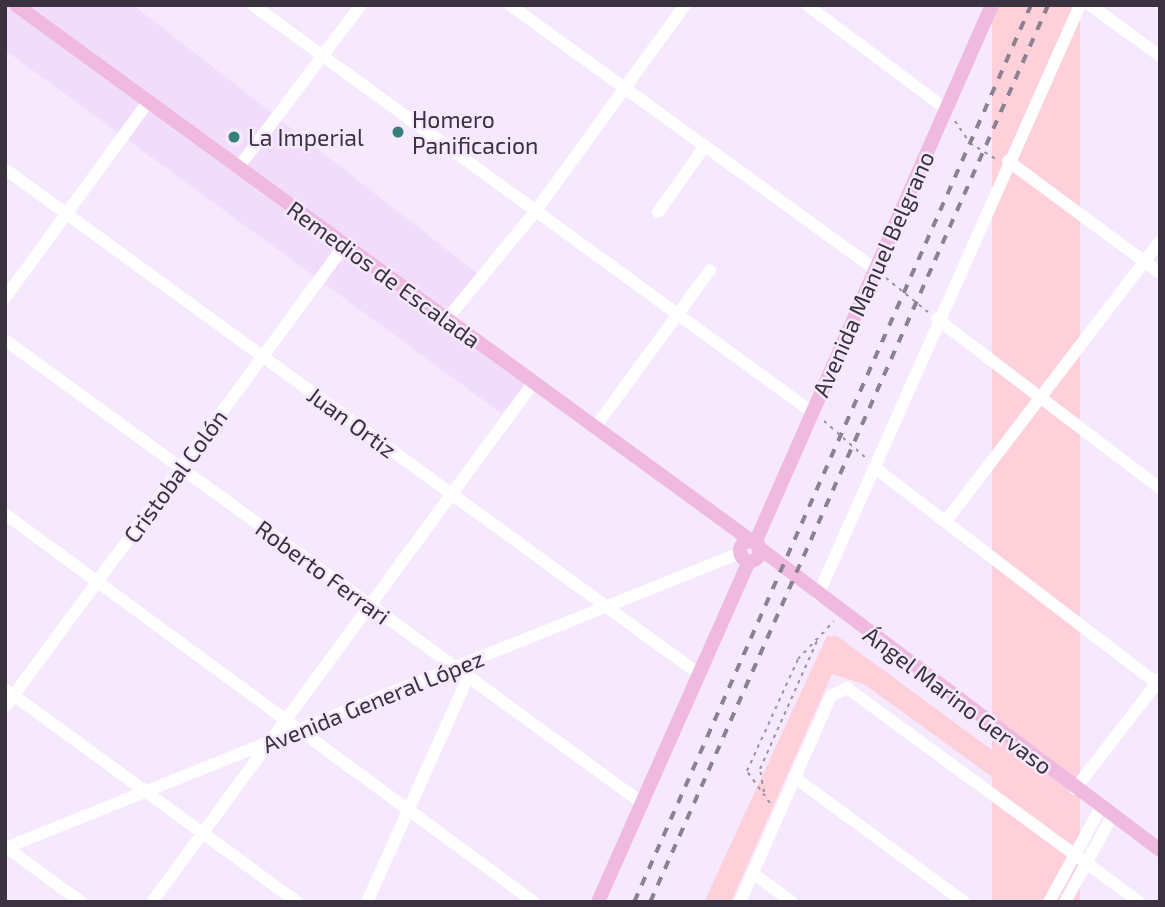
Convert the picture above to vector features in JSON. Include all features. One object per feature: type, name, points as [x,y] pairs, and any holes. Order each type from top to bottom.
[{"type":"main road","name":"Avenida Manuel Belgrano","points":[[745,557],[758,557],[755,544],[992,5]]},
{"type":"main road","name":"Remedios de Escalada","points":[[21,7],[344,246],[596,426],[755,544]]},
{"type":"main road","name":"Ángel Marino Gervaso","points":[[755,544],[818,596],[1160,850]]},
{"type":"main road","points":[[598,902],[699,674],[745,557]]},
{"type":"street","points":[[253,5],[812,412]]},
{"type":"street","points":[[238,168],[361,5]]},
{"type":"street","points":[[510,5],[875,269]]},
{"type":"street","points":[[447,319],[535,212],[685,5]]},
{"type":"street","points":[[807,5],[946,109]]},
{"type":"street","points":[[818,596],[937,319],[1080,5]]},
{"type":"street","points":[[1090,5],[1160,57]]},
{"type":"street","points":[[5,298],[148,102]]},
{"type":"street","points":[[658,212],[705,146]]},
{"type":"street","points":[[1007,164],[1160,273]]},
{"type":"street","name":"Juan Ortiz","points":[[5,169],[699,674]]},
{"type":"street","points":[[946,521],[1038,397],[1160,241]]},
{"type":"street","name":"Cristobal Colón","points":[[5,707],[9,692],[97,582],[344,246]]},
{"type":"street","points":[[596,426],[710,270]]},
{"type":"street","points":[[937,319],[1160,488]]},
{"type":"street","name":"Roberto Ferrari","points":[[5,340],[642,803]]},
{"type":"street","points":[[152,902],[534,382]]},
{"type":"street","points":[[875,468],[1159,682],[1076,789]]},
{"type":"street","points":[[5,514],[534,902]]},
{"type":"street","name":"Avenida General López","points":[[6,848],[607,607],[745,557]]},
{"type":"street","points":[[367,902],[468,677]]},
{"type":"street","points":[[740,902],[794,777],[838,690],[856,692],[1139,902]]},
{"type":"street","points":[[9,692],[297,902]]},
{"type":"street","points":[[794,777],[964,902]]},
{"type":"street","points":[[1049,902],[1075,854],[1107,811]]},
{"type":"street","points":[[1065,902],[1086,862],[1107,811]]},
{"type":"street","points":[[6,848],[81,902]]},
{"type":"street","points":[[752,873],[792,902]]},
{"type":"path","points":[[946,109],[970,143],[1007,164]]},
{"type":"path","points":[[875,269],[937,319]]},
{"type":"path","points":[[812,412],[875,468]]},
{"type":"path","points":[[777,816],[764,792],[747,771],[798,659],[842,613]]},
{"type":"path","points":[[764,792],[760,769],[820,635]]},
{"type":"shaded area","points":[[5,5],[133,5],[482,277],[448,319],[534,382],[501,413],[5,50]]},
{"type":"shaded area","points":[[992,5],[1080,5],[1080,902],[992,902]]},
{"type":"shaded area","points":[[827,636],[837,636],[1071,808],[1061,827],[864,684],[832,674],[731,902],[704,902]]},
{"type":"railway","points":[[634,902],[1031,5]]},
{"type":"railway","points":[[650,902],[1048,5]]},
{"type":"place","name":"Homero Panificacion","points":[[398,132]]},
{"type":"place","name":"La Imperial","points":[[234,137]]}]
